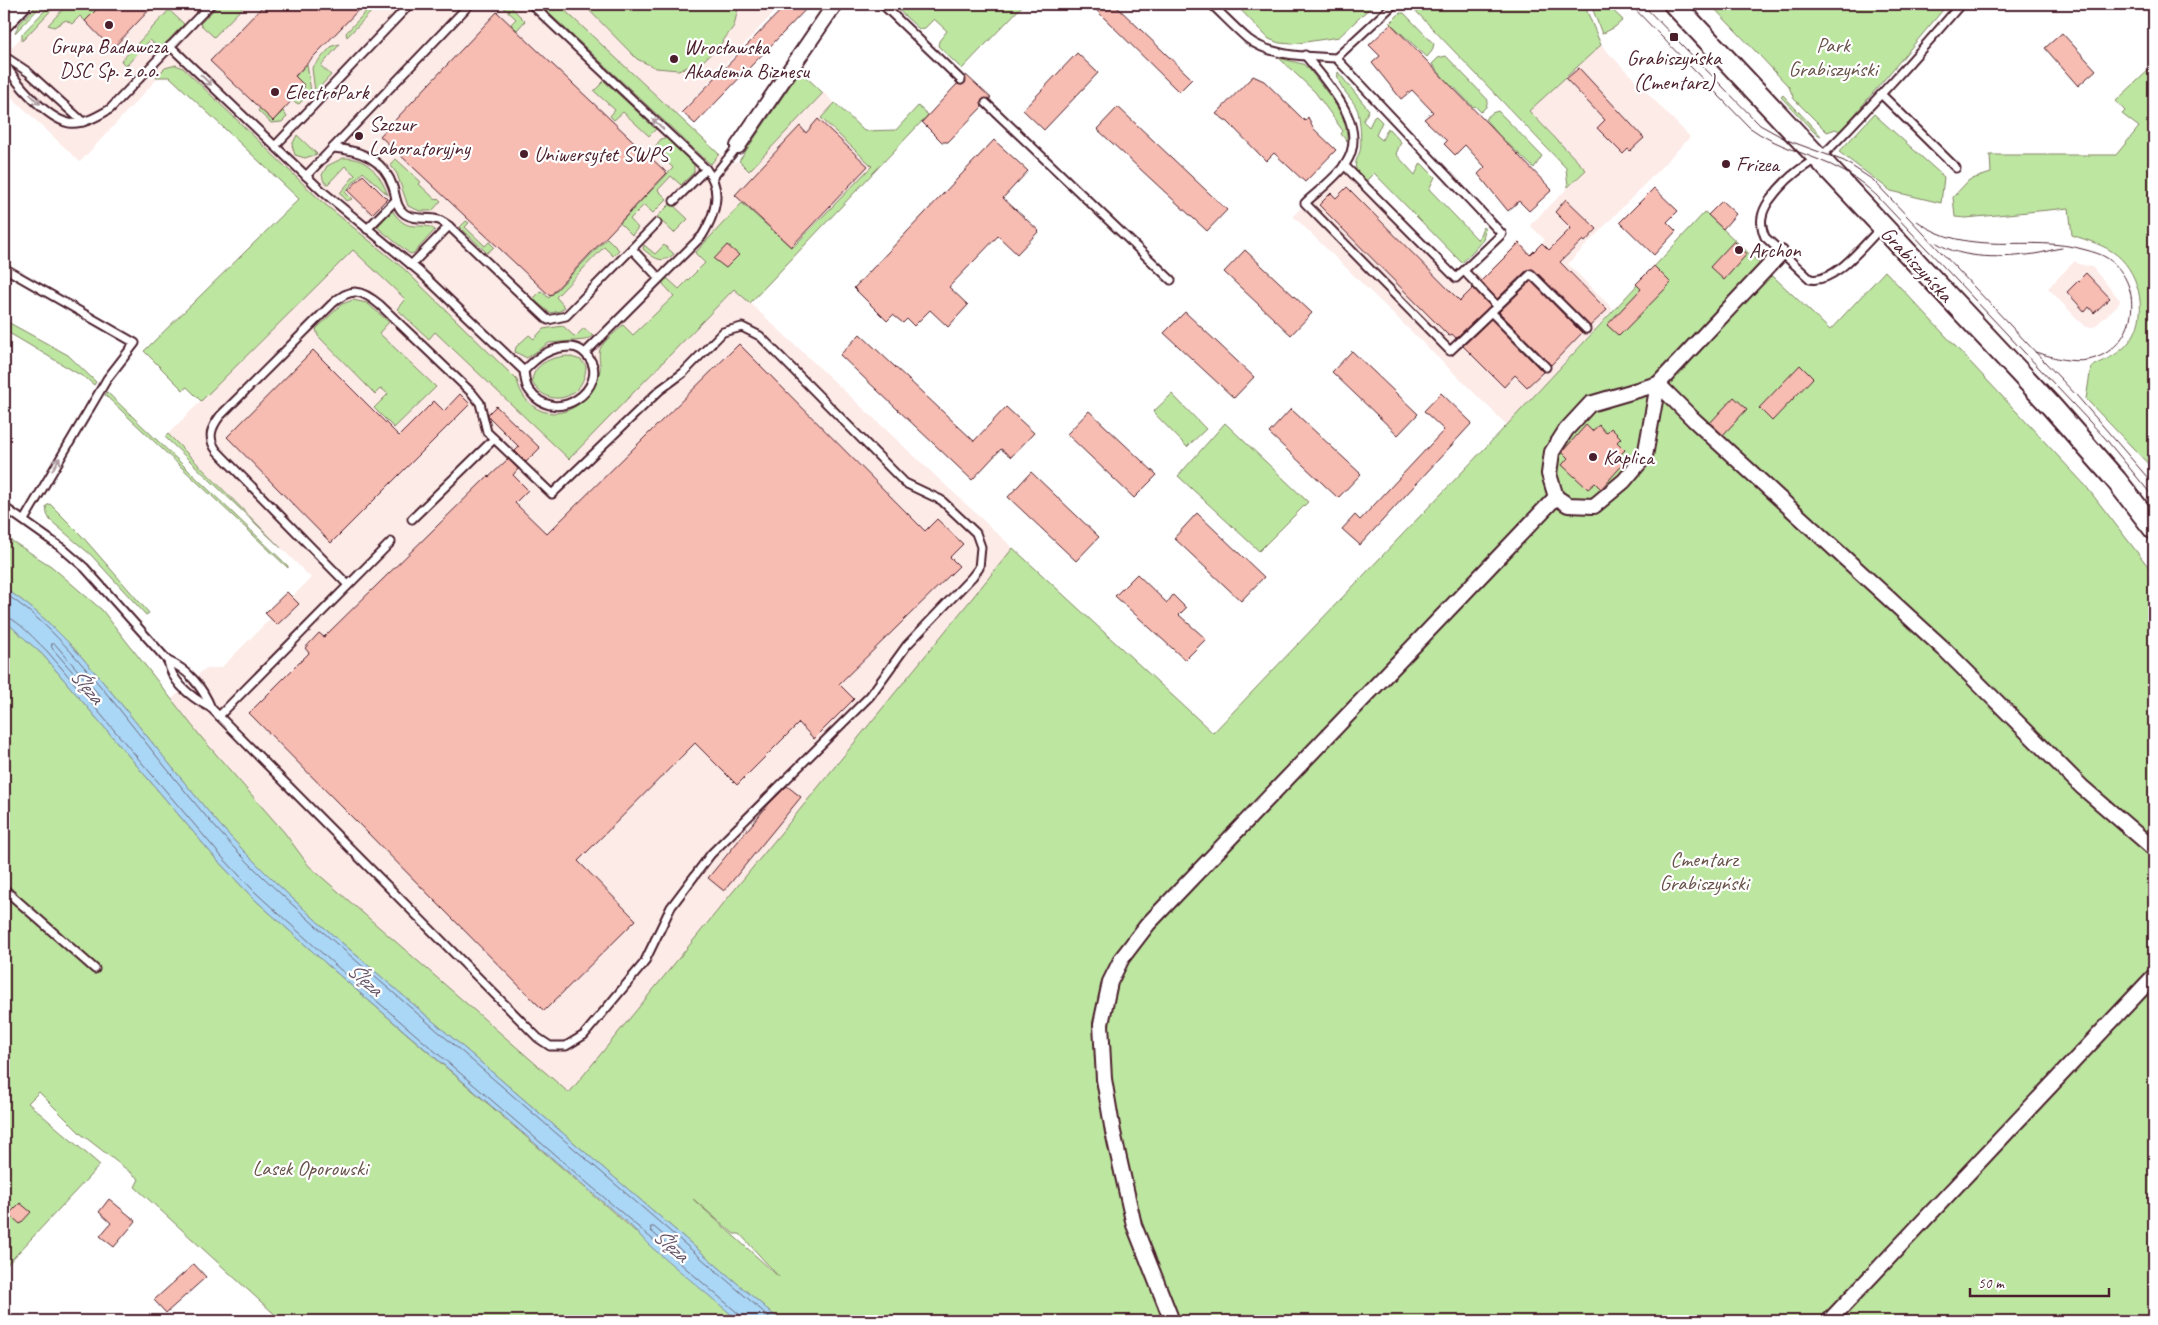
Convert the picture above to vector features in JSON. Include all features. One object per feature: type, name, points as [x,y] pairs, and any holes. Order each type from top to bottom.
[{"type":"main road","points":[[4,21],[20,4]]},
{"type":"main road","name":"Grabiszyńska","points":[[1674,4],[2052,407],[2116,480],[2154,529]]},
{"type":"street","points":[[738,146],[835,4]]},
{"type":"street","points":[[1658,384],[1645,456],[1624,480],[1594,506],[1568,505],[1556,497],[1548,474],[1552,452],[1566,430],[1590,404],[1658,384],[1782,253]]},
{"type":"street","points":[[1658,384],[1694,420],[1944,649],[2082,787],[2154,849]]},
{"type":"street","points":[[1172,1321],[1134,1225],[1113,1132],[1104,1079],[1101,1024],[1110,982],[1122,958],[1148,924],[1556,497]]},
{"type":"street","points":[[1829,1321],[2154,976]]},
{"type":"lane","points":[[4,62],[18,83],[47,110],[70,123],[83,122],[110,110],[211,4]]},
{"type":"lane","points":[[275,146],[410,4]]},
{"type":"lane","points":[[306,176],[470,4]]},
{"type":"lane","points":[[531,4],[706,169],[713,177],[717,188],[711,222],[702,236],[585,353]]},
{"type":"lane","points":[[882,4],[961,80]]},
{"type":"lane","points":[[1211,4],[1249,40],[1261,47],[1305,56],[1336,58],[1502,234],[1456,278],[1344,165]]},
{"type":"lane","points":[[1336,58],[1394,4]]},
{"type":"lane","points":[[1882,227],[1840,269],[1817,280],[1810,279],[1764,237],[1761,219],[1764,210],[1774,195],[1796,172],[1827,151],[1882,94],[1961,4]]},
{"type":"lane","points":[[170,46],[306,176],[411,265],[524,371],[528,389],[539,400],[551,405],[565,406],[577,400],[591,382],[594,372],[593,363],[585,353],[573,347],[548,351],[534,360],[524,371]]},
{"type":"lane","points":[[4,56],[28,72],[83,122]]},
{"type":"lane","points":[[1305,56],[1339,101],[1351,126],[1353,141],[1350,154],[1344,165],[1305,203],[1450,352],[1532,274],[1586,329]]},
{"type":"lane","points":[[1882,94],[1956,168]]},
{"type":"lane","points":[[986,103],[1172,280]]},
{"type":"lane","points":[[713,177],[738,146]]},
{"type":"lane","points":[[333,148],[348,149],[361,153],[379,163],[387,174],[396,200],[404,213],[417,219],[439,220],[449,226],[548,320],[566,316],[657,223]]},
{"type":"lane","points":[[674,201],[706,169]]},
{"type":"lane","points":[[367,229],[396,200]]},
{"type":"lane","points":[[411,265],[449,226]]},
{"type":"lane","points":[[632,249],[659,278]]},
{"type":"lane","points":[[4,268],[135,343],[106,379],[24,520]]},
{"type":"lane","points":[[1464,271],[1498,306]]},
{"type":"lane","points":[[4,507],[24,520],[85,568],[168,662],[170,672],[184,688],[196,700],[211,708],[538,1038],[550,1046],[566,1046],[584,1035],[644,963],[671,907],[711,854],[870,696],[906,645],[972,578],[981,562],[981,547],[976,533],[940,500],[905,483],[760,336],[742,327],[731,328],[723,332],[683,372],[660,390],[552,494],[487,432],[480,404],[472,393],[373,299],[365,294],[355,292],[342,295],[332,304],[220,416],[211,434],[211,443],[348,585]]},
{"type":"lane","points":[[1491,312],[1546,367]]},
{"type":"lane","points":[[412,519],[494,439]]},
{"type":"lane","points":[[219,716],[391,542]]},
{"type":"lane","points":[[168,662],[178,665],[204,692],[211,708]]},
{"type":"lane","points":[[4,889],[95,969]]},
{"type":"shaded area","points":[[51,4],[782,4],[678,115],[730,164],[737,161],[749,171],[823,92],[889,156],[750,303],[1013,548],[569,1094],[309,866],[284,832],[201,737],[172,699],[203,670],[222,667],[311,578],[168,434],[353,249],[170,77],[158,78],[80,162],[4,90],[4,56]]},
{"type":"shaded area","points":[[1601,45],[1690,137],[1568,264],[1613,309],[1507,425],[1293,216],[1345,162],[1462,281],[1474,271],[1482,279],[1519,241],[1531,254],[1545,240],[1530,225],[1586,170],[1529,111]]},
{"type":"shaded area","points":[[2075,261],[2092,267],[2120,300],[2119,304],[2094,327],[2085,327],[2048,288]]},
{"type":"green space","points":[[38,4],[43,4],[15,33],[19,24]]},
{"type":"green space","points":[[51,4],[57,4],[22,41],[22,34]]},
{"type":"green space","points":[[68,4],[102,4],[85,21],[80,16],[72,24],[66,20],[54,27],[48,25]]},
{"type":"green space","points":[[219,4],[246,4],[214,37],[200,24]]},
{"type":"green space","points":[[373,4],[377,6],[347,37],[346,33]]},
{"type":"green space","points":[[500,4],[508,4],[525,21],[517,30],[511,24],[516,19]]},
{"type":"green space","points":[[539,4],[558,4],[719,154],[711,164],[709,163]]},
{"type":"green space","points":[[583,4],[739,4],[734,26],[720,45],[701,63],[678,70],[656,68],[637,59]]},
{"type":"green space","points":[[892,4],[1024,4],[962,69],[938,46],[939,41],[947,31],[934,19],[925,28],[919,29]]},
{"type":"green space","points":[[1235,4],[1374,4],[1339,37],[1292,44],[1279,43],[1269,39]]},
{"type":"green space","points":[[1409,4],[1584,4],[1601,45],[1529,111],[1586,170],[1568,187],[1566,168]]},
{"type":"green space","points":[[1599,4],[1606,4],[1623,20],[1602,34],[1593,10]]},
{"type":"green space","name":"Park Grabiszyński","points":[[1710,4],[1948,4],[1840,132],[1836,129],[1827,132],[1794,99],[1789,87]]},
{"type":"green space","points":[[169,10],[184,24],[160,49],[150,40],[126,66],[121,61]]},
{"type":"green space","points":[[1400,13],[1404,13],[1434,44],[1432,51],[1427,57],[1390,23]]},
{"type":"green space","points":[[340,44],[321,66],[331,75],[315,92],[312,68],[332,46]]},
{"type":"green space","points":[[1446,56],[1488,100],[1486,107],[1481,112],[1475,106],[1473,107],[1453,86],[1451,87],[1432,64],[1438,58]]},
{"type":"green space","points":[[1279,58],[1303,64],[1309,69],[1340,112],[1347,131],[1347,141],[1341,134],[1343,131],[1315,92]]},
{"type":"green space","points":[[307,64],[311,92],[299,104],[292,101],[305,86],[295,77]]},
{"type":"green space","points":[[176,65],[183,68],[321,201],[404,269],[517,380],[520,390],[533,406],[542,411],[552,413],[571,409],[587,397],[597,380],[600,370],[599,353],[603,344],[623,325],[633,335],[674,296],[663,284],[663,279],[668,279],[679,289],[705,263],[695,253],[742,203],[792,248],[872,166],[821,118],[835,103],[864,131],[896,130],[918,106],[928,115],[750,303],[734,289],[569,459],[435,332],[429,339],[397,309],[405,299],[353,250],[201,401],[187,387],[183,390],[144,351],[299,199],[170,77],[156,77],[165,68]]},
{"type":"green space","points":[[2154,65],[2154,470],[2086,399],[2091,367],[2112,357],[2125,347],[2135,332],[2139,321],[2140,297],[2137,285],[2125,263],[2107,248],[2072,235],[2069,208],[1966,218],[1955,217],[1953,197],[1969,180],[1991,173],[1990,155],[2116,155],[2139,127],[2122,114],[2125,111],[2116,101]]},
{"type":"green space","points":[[800,71],[823,93],[749,171],[739,161]]},
{"type":"green space","points":[[1338,72],[1369,110],[1363,121],[1369,127],[1375,115],[1382,122],[1376,135],[1382,140],[1388,128],[1401,142],[1396,154],[1415,175],[1421,163],[1435,177],[1429,189],[1478,240],[1483,227],[1485,229],[1483,240],[1462,263],[1374,173],[1365,182],[1358,174],[1356,160],[1361,147],[1358,112],[1355,104],[1339,82]]},
{"type":"green space","points":[[604,81],[656,129],[649,136],[623,112],[614,120],[610,116],[615,110],[594,91]]},
{"type":"green space","points":[[1783,95],[1821,136],[1815,133],[1781,97]]},
{"type":"green space","points":[[260,108],[273,121],[283,111],[287,117],[282,122],[271,123],[258,111]]},
{"type":"green space","points":[[1498,111],[1542,156],[1534,168],[1505,142],[1485,119]]},
{"type":"green space","points":[[1874,114],[1944,177],[1941,203],[1891,191],[1839,152]]},
{"type":"green space","points":[[297,135],[317,154],[305,158],[295,155],[292,145]]},
{"type":"green space","points":[[666,138],[694,164],[694,172],[681,185],[671,176],[658,190],[667,199],[653,213],[644,205],[630,219],[638,228],[632,235],[620,223],[673,168],[654,148],[661,139]]},
{"type":"green space","points":[[343,158],[359,160],[372,168],[381,180],[388,195],[363,172],[345,192],[352,199],[347,201],[340,193],[355,175],[345,166],[328,184],[324,182],[322,175],[327,166]]},
{"type":"green space","points":[[396,159],[421,182],[419,184],[436,200],[438,198],[441,201],[432,211],[420,211],[408,206],[397,174],[390,164]]},
{"type":"green space","points":[[671,203],[688,219],[674,233],[657,217]]},
{"type":"green space","points":[[392,210],[404,223],[430,227],[435,230],[414,253],[410,254],[377,227]]},
{"type":"green space","name":"Cmentarz Grabiszyński","points":[[1705,212],[1830,330],[1885,271],[2085,485],[2154,574],[2154,1321],[781,1321],[290,896],[220,825],[81,656],[37,613],[4,588],[4,536],[51,566],[102,610],[201,737],[284,832],[309,866],[569,1093],[1013,548],[1213,733],[1507,425]],"holes":[[[693,1199],[734,1234],[740,1234],[779,1277]]]},
{"type":"green space","points":[[466,221],[469,223],[465,227],[485,246],[489,242],[494,247],[487,253],[460,227]]},
{"type":"green space","points":[[607,238],[619,250],[613,256],[604,247],[556,297],[565,307],[560,311],[550,313],[533,299],[541,291],[549,298]]},
{"type":"green space","points":[[644,245],[655,254],[664,245],[674,254],[666,259],[658,259],[643,249]]},
{"type":"green space","points":[[353,300],[367,303],[389,322],[379,333],[436,387],[394,428],[374,408],[388,394],[381,388],[375,394],[318,336],[316,329],[342,304]]},
{"type":"green space","points":[[4,320],[68,355],[96,382],[94,385],[4,330]]},
{"type":"green space","points":[[563,326],[575,337],[584,328],[593,336],[585,340],[549,343],[527,358],[515,352],[516,347],[529,335],[534,339],[543,329]]},
{"type":"green space","points":[[568,356],[581,360],[586,366],[580,386],[573,393],[565,397],[547,396],[539,391],[532,382],[539,366],[549,360]]},
{"type":"green space","points":[[107,392],[288,566],[288,568],[105,395]]},
{"type":"green space","points":[[1172,394],[1206,429],[1187,447],[1153,412]]},
{"type":"green space","points":[[1225,423],[1308,502],[1259,551],[1178,476]]},
{"type":"green space","points":[[168,434],[281,548],[165,437]]},
{"type":"green space","points":[[50,504],[81,535],[149,613],[146,615],[91,555],[50,520],[46,506]]},
{"type":"green space","name":"Lasek Oporowski","points":[[4,620],[43,655],[217,860],[252,897],[331,968],[739,1321],[282,1321],[135,1187],[139,1179],[81,1134],[39,1092],[28,1103],[100,1165],[4,1268]]},
{"type":"water","name":"Ślęza","points":[[4,588],[37,613],[81,656],[220,825],[290,896],[781,1321],[739,1321],[650,1246],[630,1225],[331,968],[252,897],[217,860],[43,655],[4,620]]},
{"type":"building","points":[[102,4],[155,4],[112,49],[85,21]]},
{"type":"building","points":[[265,4],[364,4],[295,76],[305,86],[273,121],[210,61]]},
{"type":"building","points":[[787,4],[811,4],[695,124],[682,112]]},
{"type":"building","points":[[1090,4],[1114,4],[1192,79],[1179,92]]},
{"type":"building","name":"Uniwersytet SWPS","points":[[497,12],[667,173],[550,296],[380,136]]},
{"type":"building","points":[[1391,24],[1552,190],[1529,211],[1519,201],[1508,211],[1478,174],[1485,167],[1465,145],[1455,155],[1444,144],[1447,141],[1424,119],[1433,112],[1412,90],[1401,99],[1372,63],[1380,56],[1369,45]]},
{"type":"building","points":[[2062,33],[2096,70],[2078,86],[2045,48]]},
{"type":"building","points":[[1077,53],[1098,73],[1044,130],[1023,110]]},
{"type":"building","points":[[1579,68],[1644,138],[1630,151],[1628,149],[1623,154],[1597,128],[1605,120],[1566,79]]},
{"type":"building","points":[[966,75],[991,98],[983,99],[981,102],[982,107],[948,142],[942,142],[922,122],[957,84],[962,85],[965,83]]},
{"type":"building","points":[[1253,76],[1264,81],[1305,121],[1308,117],[1313,128],[1336,150],[1305,182],[1274,153],[1266,161],[1228,122],[1216,114]]},
{"type":"building","points":[[1118,107],[1227,210],[1207,231],[1097,129]]},
{"type":"building","points":[[818,119],[868,166],[791,247],[735,195],[800,126],[806,133]]},
{"type":"building","points":[[994,140],[1028,171],[1003,198],[1039,231],[1017,254],[998,236],[949,287],[968,305],[948,327],[930,310],[914,326],[907,319],[903,323],[893,315],[887,321],[854,288]]},
{"type":"building","points":[[363,175],[387,199],[372,214],[348,191]]},
{"type":"building","points":[[1347,187],[1460,301],[1473,288],[1490,306],[1456,338],[1452,334],[1449,336],[1319,205],[1331,193],[1336,198]]},
{"type":"building","points":[[1654,188],[1678,211],[1667,222],[1676,231],[1654,255],[1620,222]]},
{"type":"building","points":[[1566,199],[1597,229],[1585,242],[1583,240],[1560,262],[1607,310],[1590,326],[1533,269],[1527,270],[1497,299],[1481,281],[1519,243],[1530,255],[1542,243],[1549,250],[1571,228],[1555,212]]},
{"type":"building","points":[[1722,201],[1736,214],[1723,229],[1708,215]]},
{"type":"building","points":[[1734,241],[1747,254],[1724,280],[1710,267]]},
{"type":"building","points":[[727,245],[739,255],[726,268],[714,259]]},
{"type":"building","points":[[1245,250],[1312,313],[1291,335],[1224,272]]},
{"type":"building","points":[[1654,266],[1671,283],[1619,336],[1607,325],[1641,289],[1636,284]]},
{"type":"building","points":[[2086,273],[2110,298],[2094,313],[2089,307],[2085,312],[2067,292]]},
{"type":"building","points":[[1531,281],[1582,333],[1551,365],[1499,312]]},
{"type":"building","points":[[1185,312],[1254,377],[1234,398],[1164,333]]},
{"type":"building","points":[[1491,319],[1543,372],[1527,387],[1515,375],[1504,387],[1463,346]]},
{"type":"building","points":[[860,334],[974,441],[1006,407],[1034,433],[1011,457],[1001,449],[972,480],[840,355]]},
{"type":"building","points":[[739,344],[925,531],[937,519],[963,544],[950,557],[959,566],[839,684],[854,699],[814,739],[799,723],[737,785],[695,743],[578,861],[636,920],[544,1011],[249,713],[309,653],[305,648],[319,633],[324,637],[488,476],[508,459],[518,469],[513,475],[528,490],[515,503],[547,534]]},
{"type":"building","points":[[313,350],[399,436],[434,401],[444,411],[460,394],[470,404],[331,543],[227,437]]},
{"type":"building","points":[[1352,351],[1418,414],[1398,435],[1332,372]]},
{"type":"building","points":[[1800,365],[1813,378],[1772,421],[1759,408]]},
{"type":"building","points":[[1441,393],[1472,423],[1360,545],[1342,529],[1355,515],[1360,520],[1444,430],[1424,411]]},
{"type":"building","points":[[1734,397],[1747,409],[1723,435],[1710,423]]},
{"type":"building","points":[[496,406],[540,448],[526,462],[515,451],[519,447],[489,417],[488,414]]},
{"type":"building","points":[[1291,409],[1361,474],[1338,498],[1269,433]]},
{"type":"building","points":[[1089,411],[1157,475],[1134,498],[1067,434]]},
{"type":"building","name":"Kaplica","points":[[1586,425],[1592,431],[1599,425],[1606,433],[1611,428],[1621,438],[1617,442],[1625,450],[1619,456],[1625,462],[1601,489],[1595,483],[1588,489],[1562,465],[1568,458],[1562,452]]},
{"type":"building","points":[[1031,472],[1099,537],[1076,561],[1008,497]]},
{"type":"building","points":[[1197,513],[1264,577],[1241,601],[1174,538]]},
{"type":"building","points":[[1137,574],[1167,603],[1173,595],[1186,608],[1179,615],[1206,639],[1185,660],[1115,596]]},
{"type":"building","points":[[287,592],[299,604],[277,625],[265,613]]},
{"type":"building","points":[[787,786],[801,797],[724,891],[708,878],[767,806]]},
{"type":"building","points":[[109,1199],[136,1221],[114,1247],[100,1236],[111,1223],[99,1212]]},
{"type":"building","points":[[20,1203],[31,1212],[20,1224],[9,1214]]},
{"type":"building","points":[[194,1264],[206,1277],[166,1313],[154,1300]]},
{"type":"tram line","points":[[1630,4],[1749,127],[1783,146],[1847,173],[1877,196],[2105,438],[2154,498]]},
{"type":"tram line","points":[[1642,4],[1760,125],[1787,140],[1844,161],[1873,180],[2077,396],[2154,485]]},
{"type":"tram line","points":[[1917,221],[1937,232],[1957,239],[1978,242],[2065,245],[2086,250],[2107,258],[2120,270],[2128,284],[2131,315],[2126,330],[2117,344],[2105,354],[2082,361],[2062,359],[2035,352]]},
{"type":"tram line","points":[[1937,243],[1947,249],[1971,255],[1998,257],[2038,253],[2062,248]]},
{"type":"place","name":"Grupa Badawcza DSC Sp. z o.o.","points":[[109,25]]},
{"type":"place","name":"Grabiszyńska (Cmentarz)","points":[[1674,37]]},
{"type":"place","name":"Wrocławska Akademia Biznesu","points":[[674,59]]},
{"type":"place","name":"ElectroPark","points":[[275,92]]},
{"type":"place","name":"Szczur Laboratoryjny","points":[[359,136]]},
{"type":"place","name":"Uniwersytet SWPS","points":[[524,154]]},
{"type":"place","name":"Frizea","points":[[1726,164]]},
{"type":"place","name":"Archon","points":[[1739,250]]},
{"type":"place","name":"Kaplica","points":[[1593,457]]}]
